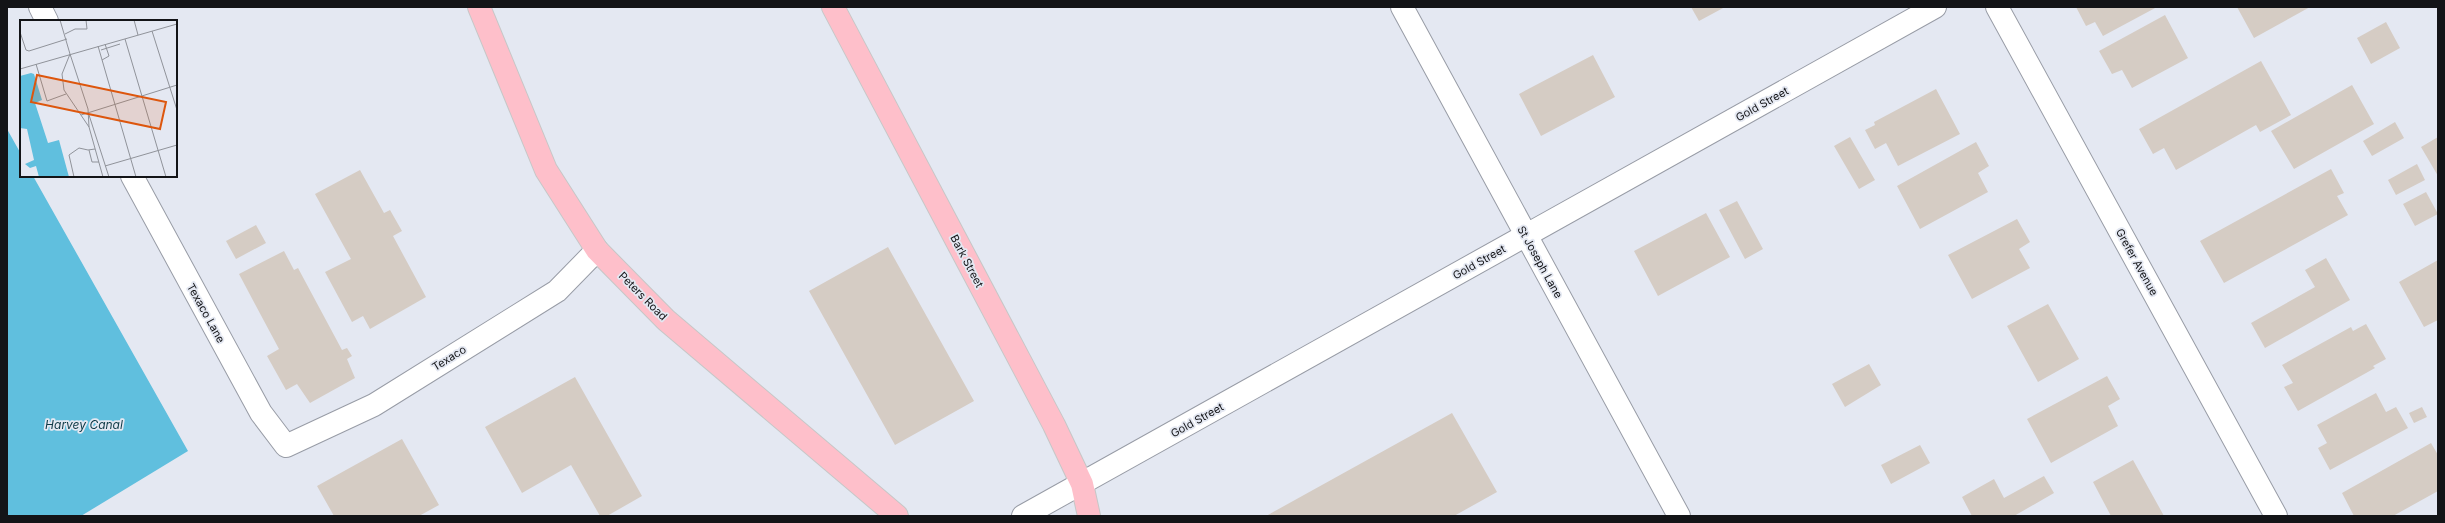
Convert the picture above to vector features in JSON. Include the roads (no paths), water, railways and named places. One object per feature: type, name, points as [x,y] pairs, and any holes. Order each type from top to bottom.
[{"type":"main road","name":"Peters Road","points":[[479,7],[546,170],[597,250],[666,320],[897,516]]},
{"type":"main road","name":"Bark Street","points":[[832,7],[1054,425],[1082,484]]},
{"type":"main road","points":[[1082,484],[1089,516]]},
{"type":"street","points":[[40,7],[46,20]]},
{"type":"street","name":"St Joseph Lane","points":[[1402,7],[1679,516]]},
{"type":"street","name":"Gold Street","points":[[1023,516],[1935,7]]},
{"type":"street","name":"Grefer Avenue","points":[[1998,7],[2276,516]]},
{"type":"street","name":"Texaco Lane","points":[[133,177],[261,414],[286,446]]},
{"type":"street","name":"Texaco","points":[[286,446],[374,405],[557,291],[597,250]]},
{"type":"street","name":"Bark Street","points":[[1082,484],[1100,516]]},
{"type":"water","name":"Harvey Canal","points":[[7,129],[20,152],[20,177],[34,177],[188,451],[81,516],[7,516]]}]
